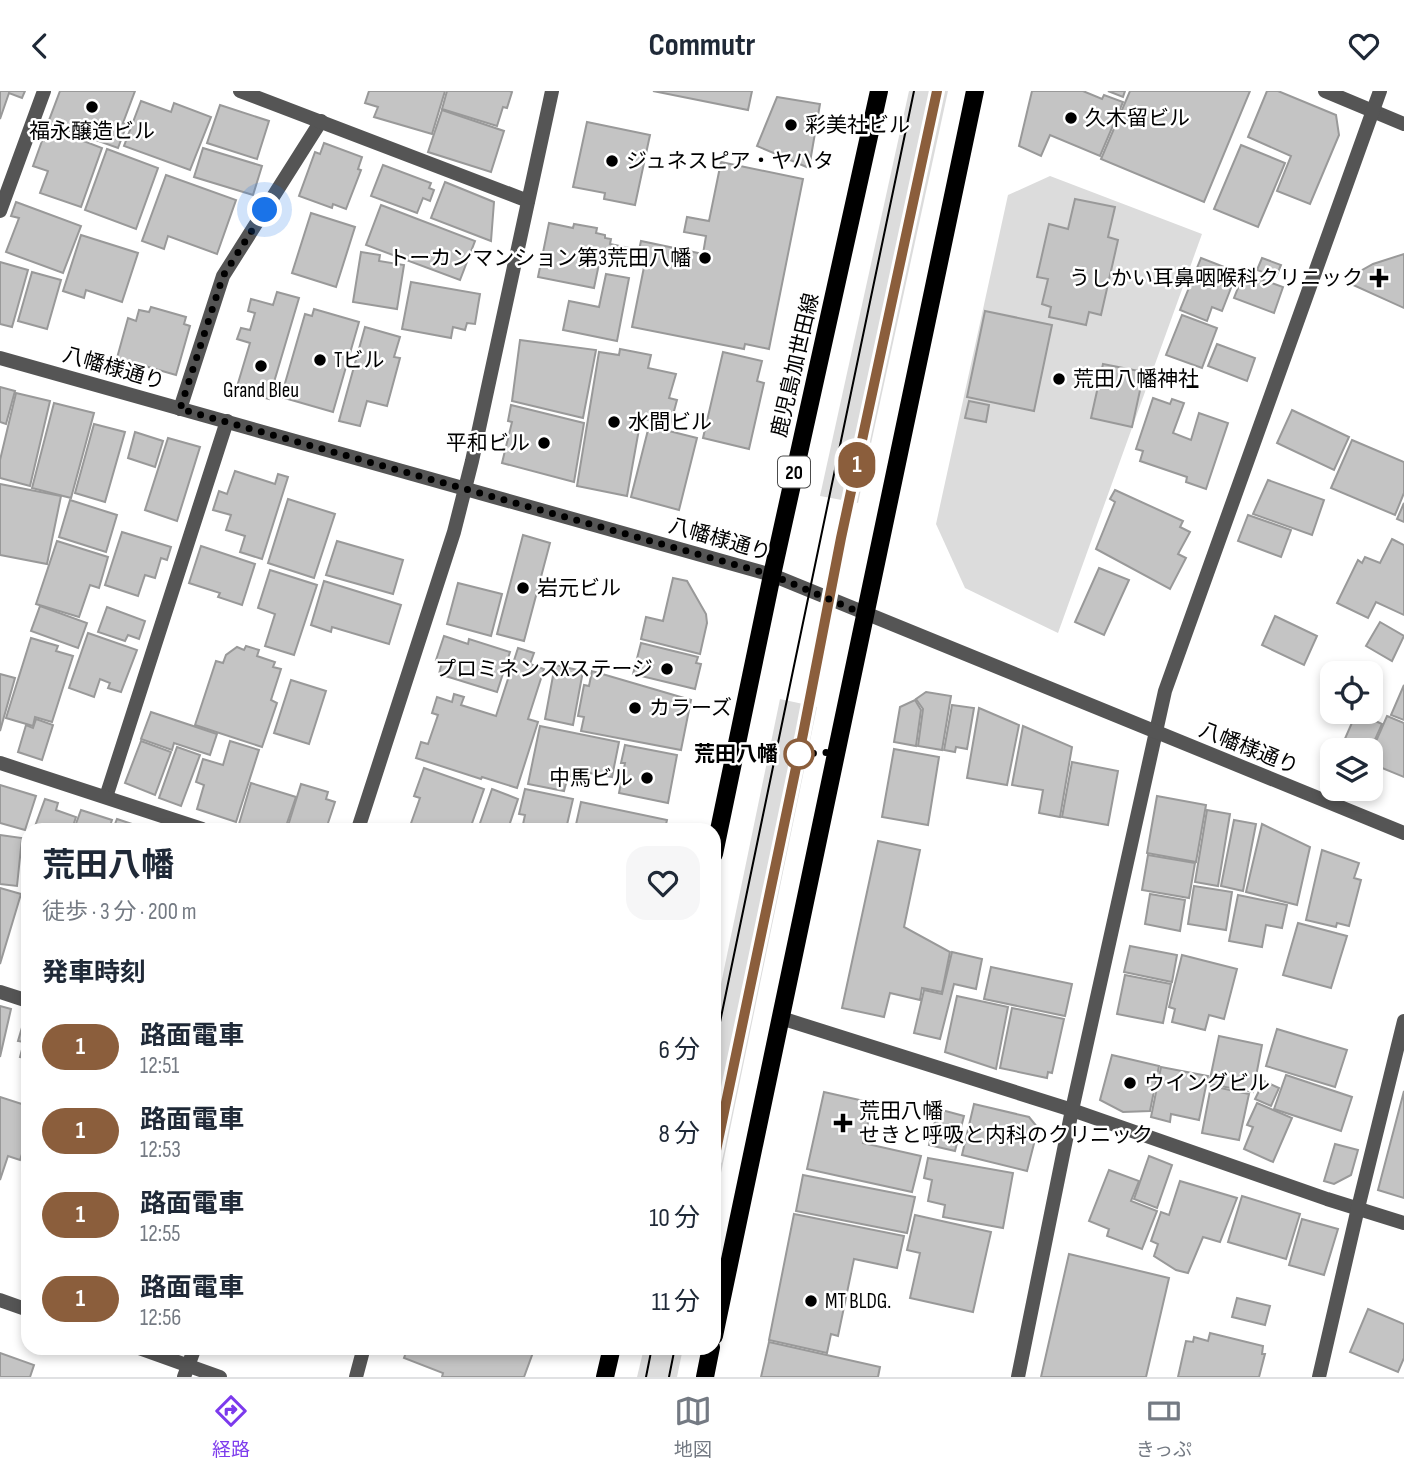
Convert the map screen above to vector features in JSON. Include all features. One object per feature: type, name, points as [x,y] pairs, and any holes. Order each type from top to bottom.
[{"type":"main road","name":"鹿児島加世田線","points":[[720,823],[772,575],[879,91]]},
{"type":"main road","points":[[721,1303],[975,91]]},
{"type":"main road","points":[[606,1377],[610,1355]]},
{"type":"main road","points":[[705,1377],[710,1355]]},
{"type":"street","points":[[0,211],[44,91]]},
{"type":"street","points":[[240,91],[528,201]]},
{"type":"street","points":[[360,823],[454,532],[552,91]]},
{"type":"street","points":[[1325,91],[1404,124]]},
{"type":"street","points":[[1018,1377],[1072,1110],[1165,691],[1380,91]]},
{"type":"street","points":[[180,409],[223,276],[321,121]]},
{"type":"street","name":"八幡様通り","points":[[0,358],[772,575],[1404,832]]},
{"type":"street","points":[[106,797],[227,421]]},
{"type":"street","points":[[0,763],[184,823]]},
{"type":"street","points":[[0,992],[21,999]]},
{"type":"street","points":[[782,1018],[1072,1110],[1404,1223]]},
{"type":"street","points":[[1319,1377],[1404,1021]]},
{"type":"street","points":[[0,1300],[21,1308]]},
{"type":"street","points":[[151,1355],[186,1372],[220,1377]]},
{"type":"street","points":[[186,1372],[192,1355]]},
{"type":"street","points":[[356,1377],[362,1355]]},
{"type":"shaded area","points":[[909,91],[948,91],[858,503],[820,496]]},
{"type":"shaded area","name":"荒田八幡神社","points":[[1050,176],[1202,234],[1058,633],[965,588],[936,524],[1008,195]]},
{"type":"shaded area","points":[[780,699],[817,707],[721,1173],[721,984]]},
{"type":"shaded area","points":[[642,1355],[682,1355],[677,1377],[637,1377]]},
{"type":"building","points":[[0,91],[25,91],[22,98],[9,93],[0,119]]},
{"type":"building","name":"福永醸造ビル","points":[[60,91],[135,91],[123,123],[127,124],[118,148],[48,123]]},
{"type":"building","points":[[369,91],[445,91],[432,134],[374,117],[378,107],[365,103]]},
{"type":"building","points":[[447,91],[512,92],[507,108],[503,107],[497,126],[442,109]]},
{"type":"building","points":[[653,91],[752,91],[748,110]]},
{"type":"building","name":"久木留ビル","points":[[1032,91],[1083,91],[1102,99],[1104,95],[1123,102],[1100,156],[1050,135],[1041,156],[1019,146]]},
{"type":"building","points":[[1108,91],[1125,91],[1123,97]]},
{"type":"building","points":[[1130,91],[1250,91],[1204,202],[1101,159]]},
{"type":"building","points":[[1267,91],[1278,91],[1336,115],[1339,135],[1310,204],[1277,191],[1291,156],[1248,137]]},
{"type":"building","name":"彩美社ビル","points":[[777,97],[820,104],[809,168],[757,146]]},
{"type":"building","points":[[141,101],[171,112],[174,103],[211,117],[190,170],[124,146]]},
{"type":"building","points":[[220,105],[269,121],[257,159],[207,143]]},
{"type":"building","points":[[442,110],[504,131],[491,172],[428,152]]},
{"type":"building","name":"ジュネスピア・ヤハタ","points":[[587,122],[650,135],[635,205],[604,199],[605,193],[573,187]]},
{"type":"building","points":[[47,127],[102,148],[81,207],[40,193],[48,171],[33,166]]},
{"type":"building","points":[[324,143],[362,157],[358,169],[361,170],[346,209],[333,204],[332,208],[299,196],[315,152],[320,154]]},
{"type":"building","points":[[1241,145],[1285,163],[1258,227],[1214,209]]},
{"type":"building","points":[[203,148],[262,166],[253,195],[194,177]]},
{"type":"building","points":[[107,149],[158,168],[136,229],[85,210]]},
{"type":"building","name":"トーカンマンション第3荒田八幡","points":[[721,162],[803,179],[769,349],[745,344],[744,349],[632,327],[645,262],[601,254],[594,288],[538,277],[549,223],[573,228],[574,224],[597,228],[596,233],[611,239],[610,244],[639,250],[641,241],[703,254],[706,236],[684,232],[687,217],[709,221]]},
{"type":"building","points":[[383,165],[431,183],[429,188],[434,190],[430,201],[423,198],[417,213],[371,196]]},
{"type":"building","points":[[166,175],[236,200],[217,254],[168,236],[164,249],[142,241]]},
{"type":"building","points":[[445,182],[494,202],[491,241],[431,218]]},
{"type":"building","points":[[1075,199],[1115,207],[1108,237],[1118,240],[1101,315],[1089,312],[1086,325],[1049,317],[1051,307],[1042,304],[1048,279],[1037,277],[1049,224],[1068,229]]},
{"type":"building","points":[[16,202],[81,226],[63,273],[6,252],[19,218],[11,216]]},
{"type":"building","points":[[381,205],[475,241],[460,280],[366,245]]},
{"type":"building","points":[[311,213],[355,227],[336,287],[292,273]]},
{"type":"building","points":[[81,235],[138,253],[122,302],[86,290],[84,298],[63,291]]},
{"type":"building","points":[[361,252],[380,255],[379,261],[404,265],[397,309],[353,302]]},
{"type":"building","name":"うしかい耳鼻咽喉科クリニック","points":[[1404,254],[1404,308],[1351,284],[1357,273],[1373,264]]},
{"type":"building","points":[[1201,258],[1227,268],[1221,285],[1231,288],[1222,311],[1212,307],[1207,321],[1180,310]]},
{"type":"building","points":[[1262,258],[1281,265],[1276,277],[1257,270]]},
{"type":"building","points":[[0,262],[28,270],[12,327],[0,324]]},
{"type":"building","points":[[32,272],[61,280],[47,329],[18,321]]},
{"type":"building","points":[[1244,273],[1283,287],[1274,313],[1234,298]]},
{"type":"building","points":[[606,274],[629,278],[617,341],[563,330],[569,301],[599,307]]},
{"type":"building","points":[[411,282],[480,294],[475,324],[467,323],[465,330],[453,327],[451,338],[402,329]]},
{"type":"building","name":"Grand Bleu","points":[[277,292],[299,298],[269,399],[236,390],[250,343],[237,339],[241,328],[250,330],[255,313],[248,311],[251,299],[273,305]]},
{"type":"building","points":[[151,307],[186,317],[184,324],[190,326],[176,375],[117,358],[128,318],[136,321],[139,310],[149,312]]},
{"type":"building","name":"Tビル","points":[[314,309],[359,322],[333,412],[281,397],[305,314],[312,316]]},
{"type":"building","points":[[985,311],[1052,325],[1034,411],[967,397]]},
{"type":"building","points":[[1182,315],[1217,328],[1202,368],[1166,355]]},
{"type":"building","points":[[365,327],[400,337],[394,357],[400,358],[387,406],[367,401],[360,426],[339,421]]},
{"type":"building","points":[[520,340],[596,350],[583,418],[512,401]]},
{"type":"building","points":[[1217,344],[1255,358],[1247,381],[1208,366]]},
{"type":"building","name":"水間ビル","points":[[620,349],[651,355],[648,368],[676,374],[669,398],[677,400],[670,426],[641,418],[627,496],[577,486],[599,352],[619,355]]},
{"type":"building","points":[[723,352],[762,361],[757,381],[764,383],[749,449],[703,438]]},
{"type":"building","points":[[1103,364],[1144,372],[1132,427],[1091,418]]},
{"type":"building","points":[[0,387],[15,391],[6,424],[0,422]]},
{"type":"building","points":[[16,393],[50,401],[30,486],[0,478],[0,460]]},
{"type":"building","points":[[1153,398],[1170,404],[1172,399],[1184,403],[1173,433],[1191,440],[1199,413],[1228,423],[1206,489],[1186,482],[1187,477],[1140,461],[1143,451],[1136,449]]},
{"type":"building","points":[[969,401],[989,405],[986,422],[965,418]]},
{"type":"building","points":[[54,403],[94,413],[71,498],[32,488]]},
{"type":"building","name":"平和ビル","points":[[511,405],[584,423],[574,482],[502,463],[512,422],[508,421]]},
{"type":"building","points":[[1292,410],[1349,437],[1334,470],[1277,443]]},
{"type":"building","points":[[94,424],[125,432],[105,502],[75,493]]},
{"type":"building","points":[[649,426],[697,438],[679,510],[631,497]]},
{"type":"building","points":[[135,432],[163,441],[155,467],[128,458]]},
{"type":"building","points":[[168,438],[200,447],[177,521],[145,510]]},
{"type":"building","points":[[1352,440],[1404,462],[1404,493],[1395,515],[1331,488]]},
{"type":"building","points":[[235,471],[275,484],[278,474],[288,477],[262,559],[240,552],[245,536],[226,530],[231,515],[213,510],[219,491],[227,494]]},
{"type":"building","points":[[1268,480],[1324,500],[1312,535],[1253,514]]},
{"type":"building","points":[[0,484],[61,496],[47,564],[0,555]]},
{"type":"building","points":[[1115,490],[1183,521],[1180,527],[1190,532],[1178,554],[1186,558],[1170,589],[1096,549],[1115,502],[1110,499]]},
{"type":"building","points":[[288,499],[335,514],[314,578],[268,563]]},
{"type":"building","points":[[70,500],[117,515],[106,552],[59,537]]},
{"type":"building","points":[[1404,503],[1404,522],[1397,519]]},
{"type":"building","points":[[1248,515],[1291,530],[1281,557],[1238,541]]},
{"type":"building","points":[[122,532],[171,547],[167,560],[161,558],[155,578],[145,575],[138,596],[105,585]]},
{"type":"building","name":"岩元ビル","points":[[523,535],[550,543],[524,641],[497,634]]},
{"type":"building","points":[[1392,539],[1404,545],[1404,615],[1376,602],[1368,618],[1337,603],[1358,560],[1362,563],[1365,557],[1380,563]]},
{"type":"building","points":[[57,541],[108,557],[99,588],[90,585],[79,617],[36,604]]},
{"type":"building","points":[[337,541],[403,560],[393,594],[326,575]]},
{"type":"building","points":[[201,546],[255,564],[242,605],[218,597],[220,593],[189,583]]},
{"type":"building","points":[[1099,568],[1129,580],[1104,635],[1075,622]]},
{"type":"building","points":[[270,570],[317,585],[294,655],[265,646],[275,614],[258,608]]},
{"type":"building","points":[[673,578],[687,581],[706,614],[707,623],[700,654],[641,639],[646,617],[663,621]]},
{"type":"building","points":[[324,581],[401,605],[389,644],[332,627],[331,632],[311,625]]},
{"type":"building","points":[[458,583],[502,594],[491,636],[447,624]]},
{"type":"building","points":[[40,606],[87,623],[78,648],[31,631]]},
{"type":"building","points":[[107,607],[145,621],[139,639],[128,635],[125,641],[98,632]]},
{"type":"building","points":[[1275,616],[1317,636],[1304,665],[1262,645]]},
{"type":"building","points":[[1380,622],[1404,636],[1392,661],[1366,646]]},
{"type":"building","points":[[88,633],[137,650],[121,692],[108,688],[110,683],[100,679],[94,697],[69,688]]},
{"type":"building","points":[[444,636],[468,644],[469,639],[510,652],[497,692],[439,674],[442,662],[436,660]]},
{"type":"building","points":[[31,638],[58,646],[56,651],[73,656],[52,722],[35,717],[33,726],[6,718]]},
{"type":"building","name":"プロミネンスXステージ","points":[[641,643],[698,657],[696,663],[701,664],[695,689],[633,674]]},
{"type":"building","points":[[246,646],[259,650],[257,656],[275,662],[273,667],[281,669],[271,700],[277,703],[262,747],[195,725],[216,661],[223,663],[226,655],[237,647],[244,650]]},
{"type":"building","points":[[518,648],[534,653],[530,664],[544,669],[528,719],[538,722],[517,788],[416,758],[421,742],[428,744],[438,715],[432,713],[437,697],[452,702],[454,694],[464,697],[461,705],[496,716]]},
{"type":"building","points":[[555,665],[583,671],[573,725],[545,719]]},
{"type":"building","name":"カラーズ","points":[[592,671],[691,700],[681,750],[581,731],[584,717],[578,716],[584,685],[589,686]]},
{"type":"building","points":[[0,674],[15,678],[0,731]]},
{"type":"building","points":[[291,680],[326,691],[309,744],[274,733]]},
{"type":"building","points":[[1404,685],[1404,720],[1391,715]]},
{"type":"building","points":[[926,692],[951,696],[942,750],[918,746],[923,709],[916,699]]},
{"type":"building","points":[[915,700],[921,710],[916,746],[894,742],[900,707]]},
{"type":"building","points":[[952,705],[974,708],[967,749],[956,747],[955,752],[944,750]]},
{"type":"building","points":[[979,708],[1019,725],[1007,785],[967,778]]},
{"type":"building","points":[[151,712],[217,734],[210,755],[174,743],[172,750],[141,739]]},
{"type":"building","points":[[1387,716],[1404,723],[1404,777],[1383,768],[1383,738],[1377,738]]},
{"type":"building","points":[[36,719],[53,725],[42,760],[18,752],[26,725],[33,728]]},
{"type":"building","points":[[1351,724],[1382,724],[1376,738],[1345,738]]},
{"type":"building","points":[[540,726],[619,742],[612,777],[578,771],[576,777],[568,776],[564,791],[528,784]]},
{"type":"building","points":[[1023,726],[1072,747],[1060,817],[1039,813],[1043,790],[1012,785]]},
{"type":"building","points":[[141,741],[171,752],[155,795],[125,783]]},
{"type":"building","points":[[230,741],[259,750],[236,822],[197,809],[204,785],[196,782],[203,759],[223,765]]},
{"type":"building","name":"中馬ビル","points":[[625,745],[677,755],[668,803],[619,793],[625,763],[621,763]]},
{"type":"building","points":[[177,747],[200,755],[181,806],[159,798]]},
{"type":"building","points":[[894,749],[939,757],[928,825],[882,817]]},
{"type":"building","points":[[1072,762],[1118,771],[1108,825],[1062,817]]},
{"type":"building","points":[[424,768],[484,789],[472,823],[411,823],[420,798],[414,796]]},
{"type":"building","points":[[251,783],[296,797],[287,823],[239,823]]},
{"type":"building","points":[[301,784],[328,792],[326,799],[335,802],[328,823],[289,823]]},
{"type":"building","points":[[0,785],[36,796],[27,823],[21,823],[21,829],[0,823]]},
{"type":"building","points":[[492,789],[518,799],[510,823],[480,823]]},
{"type":"building","points":[[525,789],[573,799],[567,823],[523,823],[525,815],[519,814]]},
{"type":"building","points":[[1157,796],[1206,805],[1196,862],[1147,853]]},
{"type":"building","points":[[45,799],[58,803],[56,810],[76,817],[74,823],[36,823]]},
{"type":"building","points":[[581,802],[667,820],[666,823],[576,823]]},
{"type":"building","points":[[81,810],[112,820],[111,823],[76,823]]},
{"type":"building","points":[[1207,810],[1230,814],[1218,886],[1195,882]]},
{"type":"building","points":[[1234,820],[1256,824],[1243,891],[1221,886]]},
{"type":"building","points":[[1262,824],[1310,847],[1297,905],[1246,892]]},
{"type":"building","points":[[0,835],[21,838],[17,886],[0,884]]},
{"type":"building","points":[[878,841],[920,850],[904,927],[950,952],[942,992],[922,988],[920,1000],[890,993],[884,1017],[842,1008]]},
{"type":"building","points":[[1322,850],[1359,863],[1354,878],[1361,880],[1349,926],[1337,923],[1336,927],[1306,920]]},
{"type":"building","points":[[1148,855],[1195,863],[1189,898],[1142,890]]},
{"type":"building","points":[[1194,886],[1232,892],[1226,930],[1188,924]]},
{"type":"building","points":[[0,888],[21,894],[0,964]]},
{"type":"building","points":[[1150,894],[1185,900],[1180,931],[1145,924]]},
{"type":"building","points":[[1238,895],[1287,905],[1282,928],[1266,925],[1262,947],[1229,941]]},
{"type":"building","points":[[1298,923],[1347,936],[1331,988],[1283,975]]},
{"type":"building","points":[[1130,946],[1177,955],[1172,982],[1124,972]]},
{"type":"building","points":[[952,952],[982,959],[976,989],[954,984],[940,1039],[914,1033],[924,990],[942,994]]},
{"type":"building","points":[[1182,955],[1237,969],[1224,1019],[1209,1015],[1205,1030],[1172,1022],[1175,1009],[1169,1007]]},
{"type":"building","points":[[991,967],[1072,984],[1065,1016],[984,999]]},
{"type":"building","points":[[1125,975],[1171,984],[1163,1023],[1117,1014]]},
{"type":"building","points":[[957,996],[1008,1007],[996,1069],[945,1052]]},
{"type":"building","points":[[0,1006],[11,1009],[0,1057]]},
{"type":"building","points":[[1012,1008],[1064,1019],[1052,1073],[1048,1072],[1047,1078],[1000,1068]]},
{"type":"building","points":[[1277,1029],[1347,1050],[1335,1087],[1266,1066]]},
{"type":"building","points":[[1219,1036],[1262,1045],[1253,1092],[1209,1084]]},
{"type":"building","name":"ウイングビル","points":[[1112,1055],[1159,1066],[1150,1111],[1123,1112],[1100,1100]]},
{"type":"building","points":[[1161,1067],[1208,1076],[1199,1120],[1171,1114],[1170,1122],[1151,1117]]},
{"type":"building","points":[[1286,1075],[1352,1097],[1341,1131],[1274,1109]]},
{"type":"building","points":[[1264,1081],[1279,1088],[1271,1106],[1255,1099]]},
{"type":"building","points":[[1211,1086],[1249,1094],[1239,1140],[1202,1133]]},
{"type":"building","points":[[1404,1091],[1404,1198],[1378,1190]]},
{"type":"building","name":"荒田八幡 せきと呼吸と内科のクリニック","points":[[824,1092],[873,1103],[863,1143],[921,1156],[912,1192],[807,1169]]},
{"type":"building","points":[[0,1097],[21,1104],[21,1157],[20,1160],[8,1156],[0,1180]]},
{"type":"building","points":[[1257,1103],[1292,1118],[1273,1162],[1244,1149],[1253,1127],[1247,1125]]},
{"type":"building","points":[[974,1104],[1029,1117],[1038,1128],[1027,1171],[962,1155]]},
{"type":"building","points":[[938,1109],[964,1116],[955,1151],[929,1145]]},
{"type":"building","points":[[1335,1144],[1358,1150],[1351,1175],[1334,1184],[1324,1181]]},
{"type":"building","points":[[1149,1156],[1172,1165],[1157,1208],[1134,1199]]},
{"type":"building","points":[[928,1158],[1013,1173],[1003,1228],[943,1217],[945,1205],[928,1201],[932,1180],[924,1178]]},
{"type":"building","points":[[1109,1170],[1139,1181],[1131,1201],[1157,1211],[1142,1249],[1107,1236],[1109,1229],[1089,1221]]},
{"type":"building","points":[[803,1175],[915,1197],[907,1233],[796,1211]]},
{"type":"building","points":[[1180,1181],[1237,1198],[1220,1242],[1203,1237],[1188,1273],[1176,1270],[1154,1256],[1158,1244],[1151,1241],[1161,1212],[1169,1215]]},
{"type":"building","points":[[1242,1196],[1300,1214],[1286,1259],[1228,1242]]},
{"type":"building","name":"MT BLDG.","points":[[794,1214],[904,1236],[897,1268],[854,1259],[838,1336],[831,1334],[827,1353],[769,1340]]},
{"type":"building","points":[[915,1215],[991,1232],[973,1312],[910,1298],[920,1253],[907,1250]]},
{"type":"building","points":[[1302,1219],[1338,1229],[1324,1275],[1289,1265]]},
{"type":"building","points":[[1069,1254],[1169,1278],[1146,1377],[1041,1377]]},
{"type":"building","points":[[1237,1298],[1270,1306],[1265,1325],[1232,1317]]},
{"type":"building","points":[[1368,1309],[1404,1324],[1404,1358],[1398,1372],[1350,1352]]},
{"type":"building","points":[[1210,1333],[1263,1346],[1262,1354],[1265,1354],[1259,1377],[1178,1377],[1186,1341],[1193,1342],[1194,1337],[1208,1341]]},
{"type":"building","points":[[769,1342],[880,1367],[878,1377],[761,1377]]},
{"type":"building","points":[[0,1353],[34,1365],[30,1377],[0,1377]]},
{"type":"building","points":[[405,1355],[532,1355],[524,1377],[442,1377],[443,1373],[404,1358]]},
{"type":"tram line","points":[[721,1017],[914,91]]},
{"type":"tram line","points":[[721,1126],[937,91]]},
{"type":"tram line","name":"1","points":[[721,1126],[841,538],[937,91]]},
{"type":"tram line","points":[[646,1377],[650,1355]]},
{"type":"tram line","points":[[669,1377],[673,1355]]},
{"type":"place","name":"福永醸造ビル","points":[[92,107]]},
{"type":"place","name":"久木留ビル","points":[[1071,118]]},
{"type":"place","name":"彩美社ビル","points":[[791,125]]},
{"type":"place","name":"ジュネスピア・ヤハタ","points":[[612,161]]},
{"type":"place","name":"トーカンマンション第3荒田八幡","points":[[705,258]]},
{"type":"place","name":"うしかい耳鼻咽喉科クリニック","points":[[1379,278]]},
{"type":"place","name":"Tビル","points":[[320,360]]},
{"type":"place","name":"Grand Bleu","points":[[261,366]]},
{"type":"place","name":"荒田八幡神社","points":[[1059,379]]},
{"type":"place","name":"水間ビル","points":[[614,422]]},
{"type":"place","name":"平和ビル","points":[[544,443]]},
{"type":"place","name":"岩元ビル","points":[[523,588]]},
{"type":"place","name":"プロミネンスXステージ","points":[[667,669]]},
{"type":"place","name":"カラーズ","points":[[635,708]]},
{"type":"place","name":"荒田八幡","points":[[799,754]]},
{"type":"place","name":"中馬ビル","points":[[647,778]]},
{"type":"place","name":"ウイングビル","points":[[1130,1083]]},
{"type":"place","name":"荒田八幡 せきと呼吸と内科のクリニック","points":[[843,1123]]},
{"type":"place","name":"MT BLDG.","points":[[811,1301]]},
{"type":"route","points":[[265,210],[223,276],[180,409],[772,575],[864,614],[836,752],[799,754]]}]
